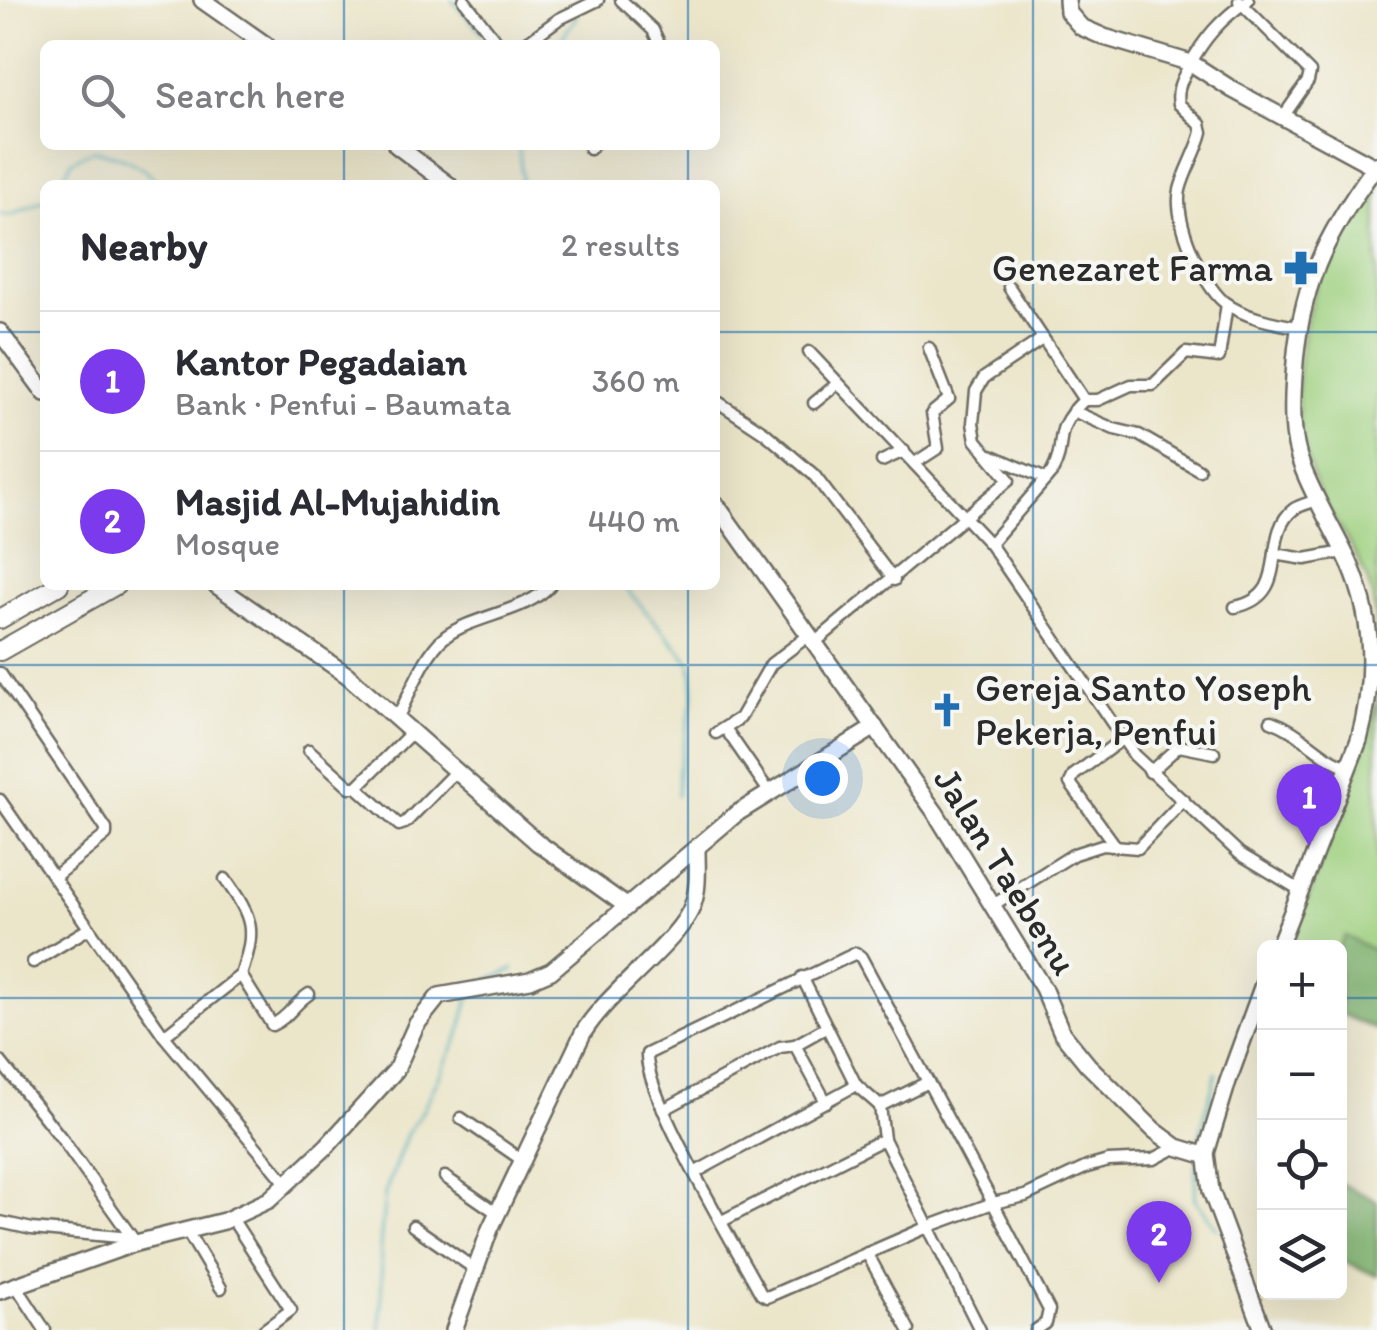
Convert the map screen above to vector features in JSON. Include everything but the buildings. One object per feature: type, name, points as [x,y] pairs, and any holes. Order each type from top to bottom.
[{"type":"highway","points":[[0,619],[50,590]]},
{"type":"highway","points":[[0,651],[107,590]]},
{"type":"street","points":[[202,0],[259,40]]},
{"type":"street","points":[[464,0],[495,40]]},
{"type":"street","points":[[621,0],[657,40]]},
{"type":"street","points":[[1068,0],[1068,12],[1081,27],[1191,63],[1233,90],[1376,166],[1325,246],[1297,328],[1292,406],[1301,463],[1360,589],[1370,636],[1372,672],[1368,709],[1281,940]]},
{"type":"street","points":[[1283,117],[1308,82],[1310,72],[1243,1],[1214,25],[1179,85],[1177,100],[1200,124],[1202,132],[1180,192],[1180,210],[1202,270],[1226,304],[1297,328]]},
{"type":"street","points":[[531,40],[594,2]]},
{"type":"street","points":[[402,150],[442,180]]},
{"type":"street","points":[[1009,287],[1084,400]]},
{"type":"street","points":[[990,544],[1057,463],[1063,424],[1073,411],[1084,400],[1098,400],[1131,386],[1150,386],[1186,353],[1219,357],[1226,304]]},
{"type":"street","points":[[0,332],[40,386]]},
{"type":"street","points":[[770,794],[720,730],[734,724],[746,711],[771,664],[894,580],[1009,480],[973,431],[973,407],[980,384],[993,371],[1042,339]]},
{"type":"street","points":[[915,462],[938,448],[932,413],[949,399],[929,348]]},
{"type":"street","points":[[809,352],[990,544],[1122,738],[1150,772],[1240,854],[1300,890]]},
{"type":"street","points":[[814,403],[836,384]]},
{"type":"street","points":[[720,403],[765,433],[814,475],[894,580]]},
{"type":"street","points":[[1073,411],[1139,435],[1199,470]]},
{"type":"street","points":[[882,461],[904,452]]},
{"type":"street","points":[[986,452],[1046,480]]},
{"type":"street","points":[[1236,607],[1257,601],[1264,592],[1280,535],[1294,510],[1317,500]]},
{"type":"street","name":"Jalan Taebenu","points":[[720,509],[935,812],[1043,988],[1062,1034],[1128,1106],[1177,1147],[1200,1153]]},
{"type":"street","points":[[1276,554],[1305,560],[1344,552]]},
{"type":"street","points":[[222,590],[319,654],[550,852],[625,905]]},
{"type":"street","points":[[398,719],[445,636],[544,590]]},
{"type":"street","points":[[0,673],[106,829],[106,835],[54,877]]},
{"type":"street","points":[[1271,721],[1292,728],[1332,760],[1348,767]]},
{"type":"street","points":[[45,1330],[8,1288],[133,1241],[231,1217],[269,1200],[327,1146],[396,1070],[416,1025],[436,999],[541,977],[736,814],[875,728]]},
{"type":"street","points":[[309,750],[350,787],[358,786],[411,733]]},
{"type":"street","points":[[1114,844],[1070,783],[1074,775],[1122,738]]},
{"type":"street","points":[[1150,772],[1179,746],[1214,754]]},
{"type":"street","points":[[358,786],[399,825],[456,772]]},
{"type":"street","points":[[0,800],[164,1036],[286,1183]]},
{"type":"street","points":[[993,905],[1060,861],[1088,848],[1114,844],[1138,848],[1184,800]]},
{"type":"street","points":[[454,1330],[497,1214],[592,1018],[684,922],[693,904],[696,850]]},
{"type":"street","points":[[164,1036],[240,976],[252,930],[250,919],[225,880]]},
{"type":"street","points":[[33,962],[88,928]]},
{"type":"street","points":[[1036,1330],[1046,1323],[1050,1310],[993,1203],[861,957],[856,953],[650,1051],[646,1059],[664,1110],[761,1294],[767,1296],[930,1226],[993,1203],[1025,1196],[1087,1167],[1154,1159],[1177,1147]]},
{"type":"street","points":[[240,976],[272,1025],[309,994]]},
{"type":"street","points":[[802,977],[856,1085],[880,1106],[884,1139],[980,1330]]},
{"type":"street","points":[[1257,1001],[1200,1153],[1263,1330]]},
{"type":"street","points":[[664,1110],[780,1047],[795,1045],[827,1028]]},
{"type":"street","points":[[795,1045],[826,1102]]},
{"type":"street","points":[[0,1062],[62,1138],[133,1241]]},
{"type":"street","points":[[880,1106],[928,1082]]},
{"type":"street","points":[[696,1172],[856,1085]]},
{"type":"street","points":[[461,1118],[522,1160]]},
{"type":"street","points":[[722,1221],[884,1139]]},
{"type":"street","points":[[445,1177],[497,1214]]},
{"type":"street","points":[[231,1217],[291,1310],[264,1330]]},
{"type":"street","points":[[0,1222],[32,1230],[133,1241]]},
{"type":"street","points":[[413,1226],[475,1269]]},
{"type":"street","points":[[187,1230],[221,1288]]},
{"type":"street","points":[[867,1253],[908,1330]]},
{"type":"green space","points":[[1377,179],[1377,645],[1369,585],[1315,482],[1303,443],[1298,404],[1299,363],[1318,284],[1354,211]]},
{"type":"green space","points":[[1377,694],[1377,952],[1345,936],[1343,940],[1293,940],[1370,732]]},
{"type":"green space","points":[[1345,936],[1377,952],[1377,1030],[1347,1017],[1347,940],[1343,940]]},
{"type":"green space","points":[[1347,1186],[1377,1201],[1377,1276],[1347,1262]]},
{"type":"waterway","points":[[452,0],[486,37]]},
{"type":"waterway","points":[[560,40],[577,16]]},
{"type":"waterway","points":[[62,180],[72,161],[94,150]]},
{"type":"waterway","points":[[94,150],[131,162],[156,180]]},
{"type":"waterway","points":[[519,150],[522,180]]},
{"type":"waterway","points":[[0,214],[11,215],[40,202]]},
{"type":"waterway","points":[[627,590],[691,663],[694,695],[678,770],[677,796]]},
{"type":"waterway","points":[[488,980],[514,969]]},
{"type":"waterway","points":[[380,1330],[380,1246],[385,1193],[407,1134],[423,1110],[460,1033],[469,998]]},
{"type":"waterway","points":[[1197,1146],[1216,1073]]},
{"type":"waterway","points":[[1196,1164],[1195,1199],[1217,1229]]},
{"type":"place","name":"Genezaret Farma","points":[[1301,268]]},
{"type":"place","name":"Gereja Santo Yoseph Pekerja, Penfui","points":[[947,710]]},
{"type":"place","name":"Kantor Pegadaian","points":[[1309,846]]},
{"type":"place","name":"Masjid Al-Mujahidin","points":[[1159,1283]]}]
